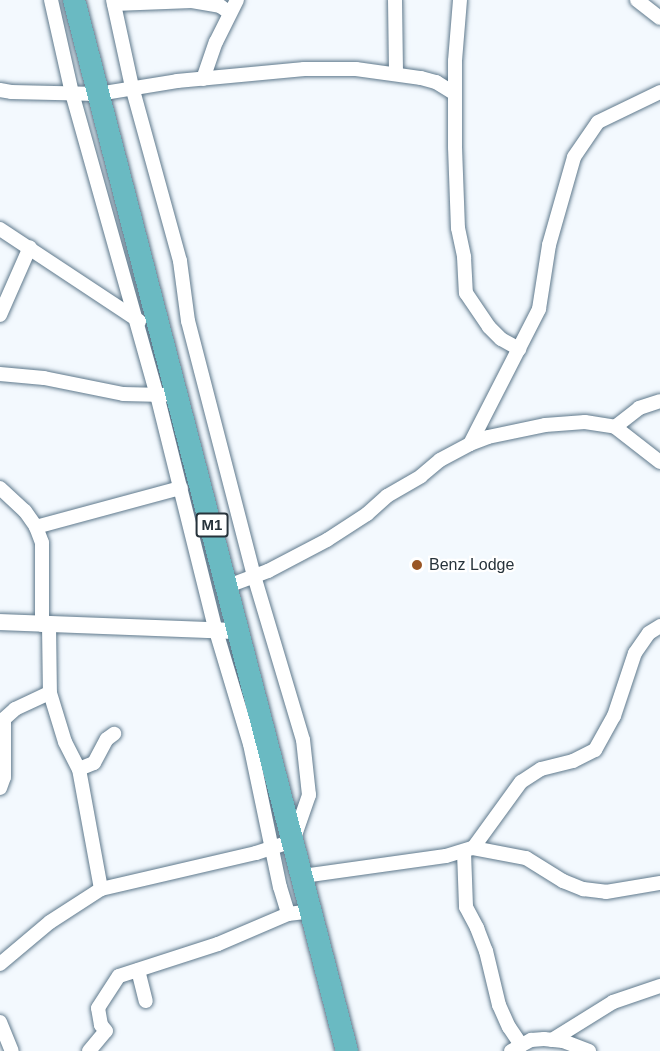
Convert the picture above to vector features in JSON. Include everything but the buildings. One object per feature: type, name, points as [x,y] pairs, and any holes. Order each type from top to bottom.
[{"type":"highway","name":"M1","points":[[74,0],[162,333],[167,394],[228,586],[282,844],[303,876],[347,1051]]},
{"type":"street","points":[[51,0],[72,93],[136,320],[167,394],[181,488],[216,631],[282,844],[288,914]]},
{"type":"street","points":[[203,79],[237,0]]},
{"type":"street","points":[[395,0],[396,74]]},
{"type":"street","points":[[460,0],[454,94],[458,228],[464,257],[466,293],[489,327],[501,339],[519,349]]},
{"type":"street","points":[[638,0],[660,18]]},
{"type":"street","points":[[0,964],[50,922],[101,889],[282,844],[309,795],[303,740],[254,576],[188,321],[180,261],[132,87],[113,2],[200,2],[220,6],[230,13]]},
{"type":"street","points":[[0,90],[11,93],[98,94],[132,87],[304,69],[356,69],[435,82],[454,94]]},
{"type":"street","points":[[470,444],[539,309],[552,234],[574,157],[598,122],[660,92]]},
{"type":"street","points":[[0,229],[136,320],[162,333]]},
{"type":"street","points":[[0,315],[30,247]]},
{"type":"street","points":[[0,374],[44,378],[123,394],[167,394]]},
{"type":"street","points":[[615,426],[639,408],[660,400]]},
{"type":"street","points":[[228,586],[254,576],[327,540],[368,514],[387,496],[421,476],[440,460],[488,437],[545,425],[585,422],[615,426],[660,462]]},
{"type":"street","points":[[0,488],[15,499],[36,527],[42,543],[50,693],[65,742],[79,769],[101,889]]},
{"type":"street","points":[[36,527],[181,488]]},
{"type":"street","points":[[0,622],[239,631]]},
{"type":"street","points":[[589,1051],[531,1040],[516,1048],[499,1005],[486,951],[466,907],[468,850],[521,782],[541,769],[573,761],[595,750],[614,716],[635,653],[649,633],[660,626]]},
{"type":"street","points":[[0,788],[4,777],[4,719],[15,709],[50,693]]},
{"type":"street","points":[[79,769],[94,763],[107,739],[114,734]]},
{"type":"street","points":[[303,876],[468,850],[526,858],[562,881],[583,889],[606,892],[660,883]]},
{"type":"street","points":[[89,1051],[106,1031],[98,1008],[118,976],[218,944],[288,914],[311,911]]},
{"type":"street","points":[[138,970],[146,1001]]},
{"type":"street","points":[[547,1043],[614,1002],[660,986]]},
{"type":"street","points":[[0,1022],[12,1051]]},
{"type":"place","name":"Benz Lodge","points":[[417,565]]}]
